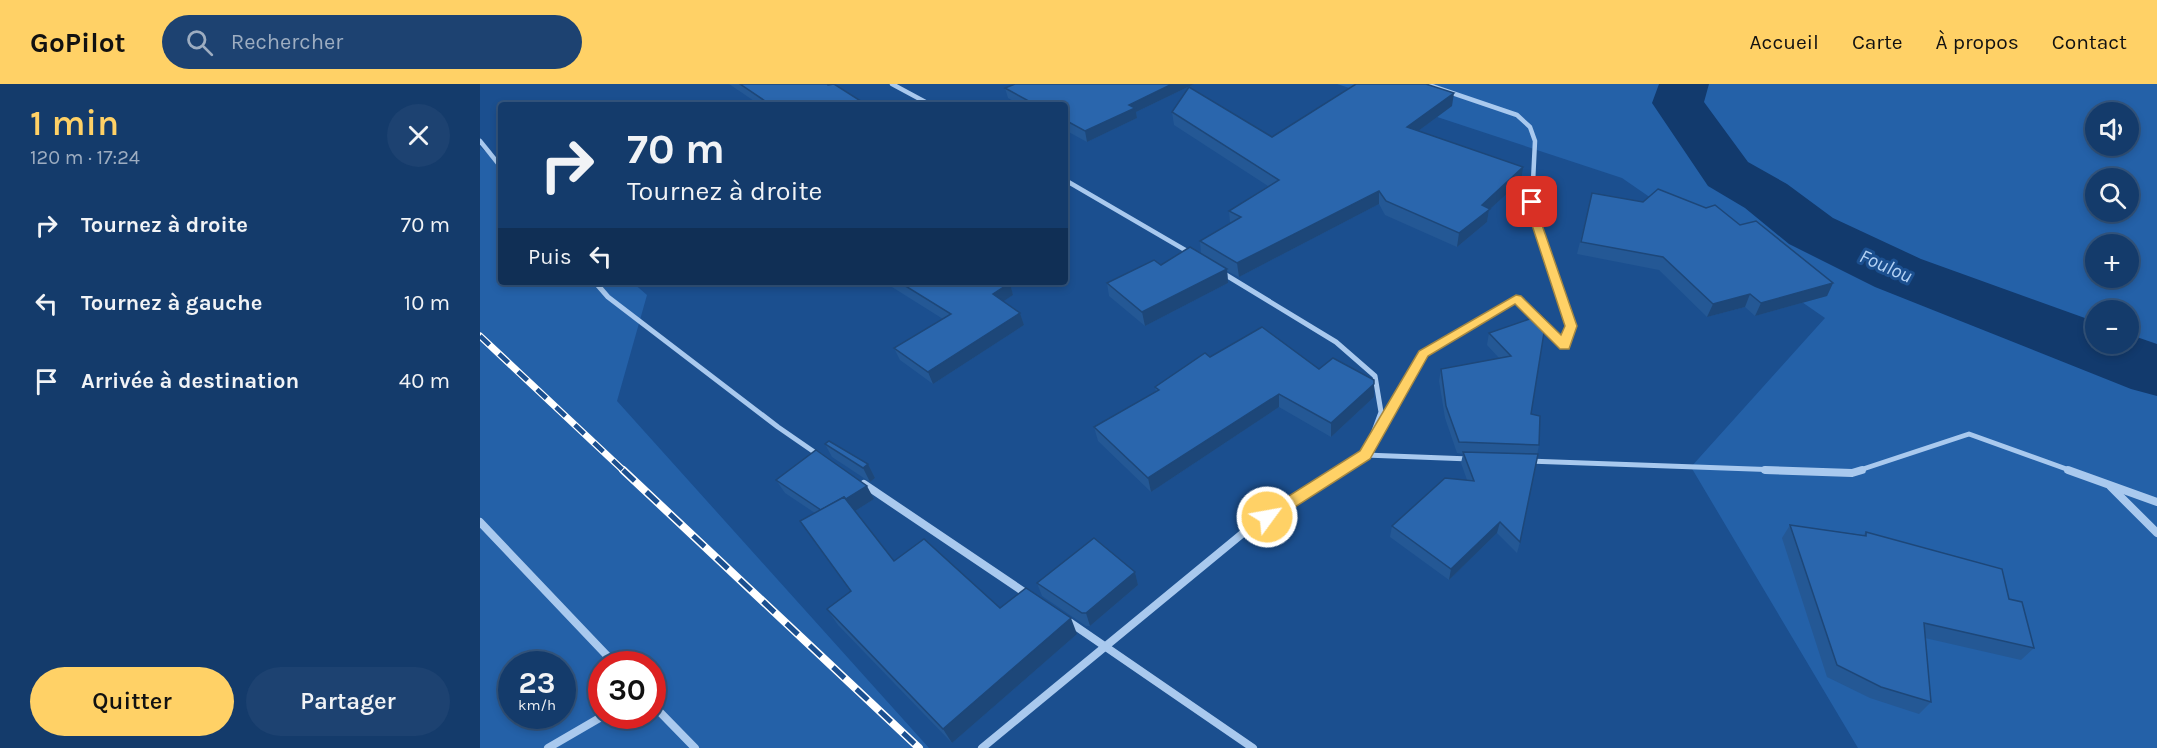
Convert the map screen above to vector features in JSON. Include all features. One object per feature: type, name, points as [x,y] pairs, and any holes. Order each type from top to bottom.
[{"type":"street","points":[[892,84],[925,102]]},
{"type":"street","points":[[982,748],[1248,529],[1365,455],[1424,354],[1516,298],[1564,346],[1571,326],[1536,222],[1532,202],[1534,141],[1530,127],[1517,115],[1426,84]]},
{"type":"street","points":[[480,141],[498,163]]},
{"type":"street","points":[[1068,182],[1194,255]]},
{"type":"street","points":[[1214,268],[1336,342],[1375,376],[1381,412],[1365,455]]},
{"type":"street","points":[[598,285],[608,297],[778,427],[828,460]]},
{"type":"street","points":[[1520,461],[1852,473],[1969,434],[2157,502]]},
{"type":"street","points":[[1365,455],[1472,459]]},
{"type":"street","points":[[857,480],[1036,600]]},
{"type":"street","points":[[2109,485],[2157,533]]},
{"type":"street","points":[[480,522],[603,651]]},
{"type":"street","points":[[1056,613],[1253,748]]},
{"type":"street","points":[[666,718],[695,748]]},
{"type":"street","points":[[548,748],[588,725]]},
{"type":"shaded area","points":[[1337,84],[2157,84],[2157,748],[1858,748],[1691,467],[1825,318],[1622,178]]},
{"type":"shaded area","points":[[480,147],[498,162],[498,285],[635,285],[647,295],[617,401],[929,748],[480,748]]},
{"type":"building","points":[[740,84],[834,84],[862,102],[767,102]]},
{"type":"building","points":[[1015,84],[1172,84],[1129,105],[1135,108],[1085,131],[1068,122],[1068,102],[1031,102],[1005,88]]},
{"type":"building","points":[[1356,84],[1426,84],[1454,93],[1407,127],[1523,167],[1482,205],[1490,209],[1459,233],[1386,201],[1379,191],[1237,263],[1200,241],[1241,217],[1229,211],[1279,180],[1172,112],[1189,87],[1272,137]]},
{"type":"building","points":[[1658,189],[1706,208],[1715,205],[1740,225],[1756,221],[1833,283],[1761,303],[1750,294],[1713,304],[1663,257],[1581,242],[1592,193],[1643,202]]},
{"type":"building","points":[[1190,247],[1227,269],[1142,312],[1107,283],[1154,260],[1161,265]]},
{"type":"building","points":[[904,285],[1007,285],[993,294],[1020,313],[928,372],[894,348],[951,314]]},
{"type":"building","points":[[1541,315],[1546,320],[1531,414],[1540,416],[1539,445],[1459,442],[1446,406],[1441,369],[1511,356],[1489,333]]},
{"type":"building","points":[[1262,327],[1319,369],[1333,358],[1374,380],[1374,384],[1331,423],[1279,394],[1148,478],[1094,427],[1159,390],[1155,387],[1205,353],[1210,357]]},
{"type":"building","points":[[829,441],[868,464],[863,468],[825,444]]},
{"type":"building","points":[[816,450],[867,486],[846,499],[844,497],[821,510],[776,480]]},
{"type":"building","points":[[1463,452],[1538,454],[1520,542],[1500,522],[1451,569],[1392,526],[1445,478],[1474,481]]},
{"type":"building","points":[[844,497],[894,561],[924,539],[1000,608],[1026,588],[1071,618],[943,729],[827,609],[851,591],[800,521]]},
{"type":"building","points":[[1790,525],[1866,536],[1866,532],[2002,569],[2009,599],[2022,602],[2034,648],[1924,623],[1931,702],[1881,687],[1837,665]]},
{"type":"building","points":[[1094,538],[1135,572],[1086,613],[1082,613],[1037,583]]},
{"type":"waterway","name":"Foulou","points":[[1684,84],[1678,103],[1728,174],[1766,196],[1811,231],[1898,273],[2157,371]]},
{"type":"railway","points":[[480,336],[624,471]]},
{"type":"railway","points":[[623,470],[919,748]]},
{"type":"route","points":[[1267,517],[1365,455],[1424,354],[1516,298],[1564,346],[1571,326],[1536,222],[1532,202]]}]
